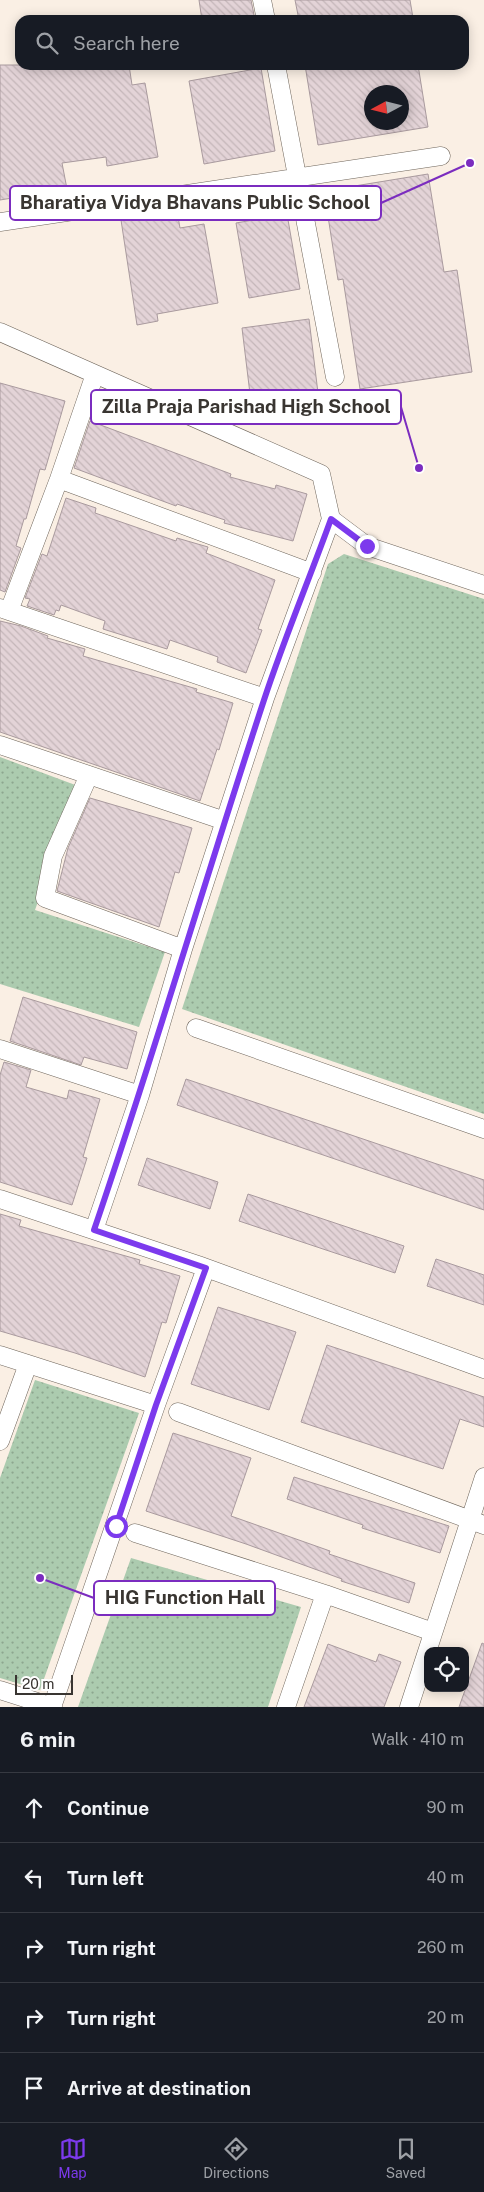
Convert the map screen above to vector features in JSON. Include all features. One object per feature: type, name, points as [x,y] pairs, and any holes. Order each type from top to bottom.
[{"type":"street","points":[[262,0],[265,15]]},
{"type":"street","points":[[277,70],[335,377]]},
{"type":"street","points":[[0,222],[441,156]]},
{"type":"street","points":[[0,332],[321,474],[331,519],[265,698],[183,948],[140,1095],[94,1230]]},
{"type":"street","points":[[95,374],[59,479],[5,609],[265,698]]},
{"type":"street","points":[[59,479],[312,573]]},
{"type":"street","points":[[331,519],[367,546],[484,585]]},
{"type":"street","points":[[0,745],[224,821]]},
{"type":"street","points":[[88,775],[53,856],[45,898],[183,948]]},
{"type":"street","points":[[196,1028],[484,1129]]},
{"type":"street","points":[[0,1049],[140,1095]]},
{"type":"street","points":[[0,1199],[206,1268],[484,1368]]},
{"type":"street","points":[[0,1690],[52,1707],[156,1405],[206,1268]]},
{"type":"street","points":[[0,1355],[156,1405]]},
{"type":"street","points":[[0,1441],[28,1364]]},
{"type":"street","points":[[178,1412],[478,1522]]},
{"type":"street","points":[[409,1707],[433,1632],[478,1522],[484,1478]]},
{"type":"street","points":[[135,1533],[325,1594],[433,1632]]},
{"type":"street","points":[[286,1707],[325,1594]]},
{"type":"green space","points":[[344,554],[484,599],[484,1114],[182,1009],[328,564]]},
{"type":"green space","points":[[0,757],[78,786],[35,910],[165,952],[139,1027],[0,984]]},
{"type":"green space","points":[[35,1380],[139,1413],[40,1690],[0,1678],[0,1478]]},
{"type":"green space","points":[[131,1558],[301,1607],[268,1707],[78,1707]]},
{"type":"building","points":[[199,0],[251,0],[254,15],[201,15]]},
{"type":"building","points":[[295,0],[410,0],[412,15],[298,15]]},
{"type":"building","points":[[0,65],[15,65],[15,70],[130,70],[132,85],[145,83],[158,157],[107,166],[106,157],[62,163],[67,189],[0,200]]},
{"type":"building","points":[[250,70],[261,70],[275,151],[204,164],[189,81]]},
{"type":"building","points":[[306,70],[419,70],[428,127],[318,145]]},
{"type":"building","points":[[428,174],[444,272],[457,270],[472,372],[360,389],[343,279],[338,280],[324,191]]},
{"type":"building","points":[[177,211],[180,228],[204,224],[218,303],[157,314],[158,321],[137,325],[121,220]]},
{"type":"building","points":[[287,214],[300,289],[249,298],[236,223]]},
{"type":"building","points":[[309,319],[318,393],[251,402],[242,328]]},
{"type":"building","points":[[0,383],[65,401],[45,470],[40,469],[26,519],[24,519],[16,546],[21,548],[5,592],[0,590]]},
{"type":"building","points":[[90,421],[231,474],[230,477],[275,489],[276,485],[307,494],[293,541],[224,523],[225,520],[177,504],[176,506],[74,468]]},
{"type":"building","points":[[66,498],[96,508],[95,513],[176,541],[177,538],[208,547],[206,553],[275,580],[258,629],[262,630],[246,673],[217,662],[218,657],[170,640],[167,649],[103,629],[105,621],[61,605],[59,611],[56,610],[54,615],[27,606],[30,599],[25,598],[42,554],[47,556]]},
{"type":"building","points":[[0,621],[21,626],[48,636],[47,638],[85,649],[83,656],[197,689],[196,692],[233,703],[219,750],[217,749],[200,801],[0,732]]},
{"type":"building","points":[[90,798],[192,828],[179,873],[175,872],[159,927],[57,891],[68,848]]},
{"type":"building","points":[[23,997],[137,1032],[127,1069],[84,1057],[81,1065],[10,1041]]},
{"type":"building","points":[[4,1062],[31,1070],[26,1087],[67,1099],[69,1090],[100,1099],[83,1157],[87,1158],[72,1205],[0,1182],[0,1075]]},
{"type":"building","points":[[186,1079],[484,1180],[484,1210],[177,1105]]},
{"type":"building","points":[[147,1158],[218,1182],[210,1209],[138,1185]]},
{"type":"building","points":[[248,1194],[404,1246],[395,1273],[239,1221]]},
{"type":"building","points":[[0,1214],[21,1220],[19,1226],[140,1260],[139,1264],[180,1276],[166,1323],[162,1322],[145,1377],[75,1353],[0,1331]]},
{"type":"building","points":[[436,1259],[484,1275],[484,1305],[427,1286]]},
{"type":"building","points":[[218,1307],[296,1332],[269,1410],[191,1384]]},
{"type":"building","points":[[327,1345],[484,1397],[484,1427],[460,1419],[443,1469],[301,1422]]},
{"type":"building","points":[[173,1433],[251,1458],[231,1516],[330,1551],[329,1554],[415,1583],[409,1603],[341,1581],[342,1579],[246,1544],[146,1511]]},
{"type":"building","points":[[294,1477],[449,1526],[440,1553],[362,1528],[363,1525],[287,1499]]},
{"type":"building","points":[[482,1643],[484,1644],[484,1707],[459,1707],[464,1692],[469,1692],[469,1679]]},
{"type":"building","points":[[328,1644],[376,1662],[379,1654],[401,1662],[384,1707],[304,1707]]},
{"type":"place","name":"Bharatiya Vidya Bhavans Public School","points":[[470,163]]},
{"type":"place","name":"Zilla Praja Parishad High School","points":[[419,468]]},
{"type":"place","name":"HIG Function Hall","points":[[40,1578]]},
{"type":"route","points":[[116,1526],[156,1405],[206,1268],[94,1230],[140,1095],[183,948],[265,698],[331,519],[367,546]]}]
